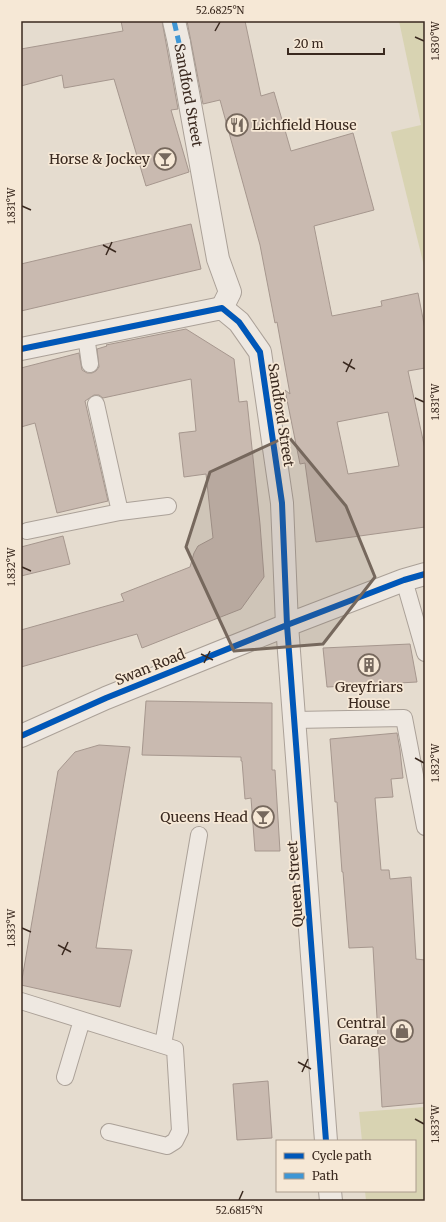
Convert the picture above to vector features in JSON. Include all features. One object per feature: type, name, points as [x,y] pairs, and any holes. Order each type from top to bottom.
[{"type":"street","name":"Sandford Street","points":[[174,21],[218,259],[230,292],[222,308],[239,322],[260,352],[282,502],[287,624]]},
{"type":"street","points":[[21,349],[222,308]]},
{"type":"street","name":"Swan Road","points":[[21,736],[106,698],[287,624],[404,580],[425,574]]},
{"type":"street","name":"Queen Street","points":[[287,624],[326,1140]]},
{"type":"lane","points":[[86,336],[90,364]]},
{"type":"lane","points":[[96,404],[120,512]]},
{"type":"lane","points":[[27,531],[120,512],[168,506]]},
{"type":"lane","points":[[404,580],[425,653]]},
{"type":"lane","points":[[294,720],[404,718],[425,827]]},
{"type":"lane","points":[[163,1045],[199,834]]},
{"type":"lane","points":[[21,1001],[175,1049],[180,1131],[175,1141],[167,1146],[109,1132]]},
{"type":"lane","points":[[65,1076],[82,1020]]},
{"type":"highlighted area","points":[[288,436],[346,506],[375,577],[323,644],[234,651],[186,547],[210,472]]},
{"type":"shaded area","points":[[399,21],[425,21],[425,270],[391,132],[421,125]]},
{"type":"shaded area","points":[[425,1107],[425,1201],[366,1201],[365,1192],[416,1192],[416,1140],[362,1140],[359,1112]]},
{"type":"building","points":[[121,21],[162,21],[178,109],[171,110],[189,172],[146,186],[114,79],[64,88],[62,75],[21,86],[21,49],[123,31]]},
{"type":"building","points":[[187,21],[245,21],[261,96],[274,92],[291,151],[353,133],[374,210],[314,226],[332,316],[382,306],[381,301],[418,293],[425,329],[425,368],[408,371],[425,449],[425,527],[316,542],[305,463],[300,464],[285,390],[290,394],[277,322],[275,323],[260,245],[220,100],[203,104]],"holes":[[[388,412],[399,466],[348,474],[337,422]]]},
{"type":"building","points":[[191,224],[201,269],[21,311],[21,264]]},
{"type":"building","points":[[186,329],[234,359],[239,402],[247,401],[264,577],[241,609],[142,648],[137,634],[21,667],[21,630],[124,601],[121,594],[190,567],[194,553],[198,546],[213,538],[206,474],[184,477],[179,433],[196,431],[191,379],[103,398],[99,395],[94,395],[85,401],[108,501],[57,513],[35,423],[21,427],[21,368],[79,353],[82,370],[87,373],[92,373],[99,367],[97,349],[107,346],[106,345]]},
{"type":"building","points":[[63,536],[70,564],[21,576],[21,547]]},
{"type":"building","name":"Greyfriars House","points":[[410,644],[417,682],[327,687],[323,648]]},
{"type":"building","points":[[146,701],[272,703],[272,770],[275,770],[280,851],[255,851],[251,798],[245,799],[241,757],[142,755]]},
{"type":"building","points":[[397,733],[403,778],[391,779],[393,797],[375,798],[381,870],[389,870],[390,879],[411,877],[416,959],[425,960],[425,1103],[382,1107],[373,947],[349,948],[337,802],[335,802],[330,739]]},
{"type":"building","points":[[99,745],[130,747],[96,948],[132,950],[120,1007],[21,985],[58,771],[75,752]]},
{"type":"building","points":[[268,1081],[272,1138],[237,1140],[233,1084]]},
{"type":"marked path","points":[[174,21],[179,43]]},
{"type":"cycle path","points":[[21,349],[222,308],[239,322],[260,352],[282,503],[287,625],[326,1140]]},
{"type":"cycle path","points":[[21,736],[106,698],[287,625],[404,580],[425,574]]},
{"type":"place","name":"Lichfield House","points":[[237,125]]},
{"type":"place","name":"Horse & Jockey","points":[[165,159]]},
{"type":"place","name":"Greyfriars House","points":[[369,665]]},
{"type":"place","name":"Queens Head","points":[[263,817]]},
{"type":"place","name":"Central Garage","points":[[402,1031]]}]
